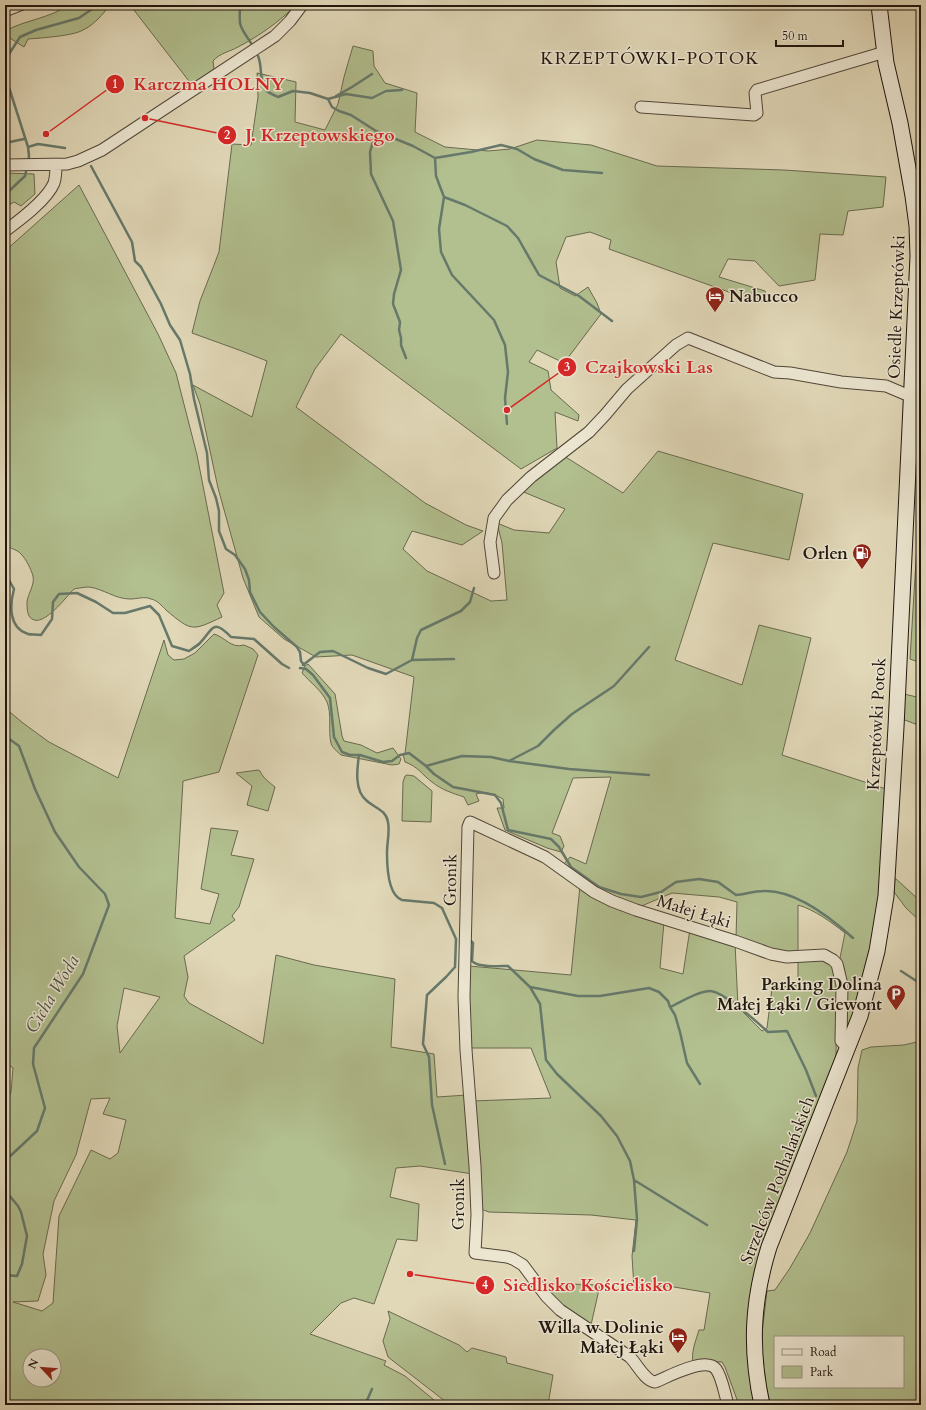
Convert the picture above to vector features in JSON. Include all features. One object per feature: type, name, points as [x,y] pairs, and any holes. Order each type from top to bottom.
[{"type":"main road","name":"Osiedle Krzeptówki","points":[[879,5],[885,52],[900,123],[917,226],[918,273],[912,396]]},
{"type":"main road","name":"Krzeptówki Potok","points":[[841,1066],[860,1016],[868,989],[877,951],[886,896],[896,727],[912,396]]},
{"type":"main road","name":"Strzelców Podhalańskich","points":[[762,1405],[756,1374],[754,1345],[755,1304],[762,1268],[774,1234],[841,1066]]},
{"type":"street","points":[[5,10],[20,5]]},
{"type":"street","points":[[5,165],[67,164],[78,161],[102,150],[264,43],[283,28],[302,5]]},
{"type":"street","points":[[641,108],[754,115],[756,113],[755,93],[757,90],[885,52]]},
{"type":"street","points":[[5,231],[34,208],[47,193],[55,181],[56,164]]},
{"type":"street","points":[[494,573],[490,542],[494,518],[507,500],[531,477],[589,432],[627,389],[676,345],[688,338],[774,372],[841,382],[886,386],[912,396]]},
{"type":"street","name":"Małej Łąki","points":[[470,822],[545,857],[594,892],[612,901],[771,954],[787,957],[824,955],[833,960],[837,964],[842,985],[841,1041],[848,1049]]},
{"type":"street","name":"Gronik","points":[[470,822],[468,827],[464,997],[466,1050],[476,1187],[477,1215],[475,1253],[507,1257],[523,1265],[546,1296],[560,1310],[630,1357],[647,1379],[652,1382],[704,1364],[711,1365],[719,1374],[728,1405]]},
{"type":"green space","points":[[68,5],[110,5],[95,22],[87,28],[72,34],[28,39],[24,47],[5,35],[5,31],[13,27],[54,13]]},
{"type":"green space","points":[[130,5],[296,5],[276,23],[246,43],[216,58],[213,61],[214,69],[192,85]]},
{"type":"green space","points":[[353,46],[373,51],[374,66],[385,83],[417,93],[415,132],[445,147],[488,151],[510,149],[537,140],[591,145],[657,166],[784,170],[886,177],[883,207],[848,211],[843,235],[820,234],[815,280],[779,286],[755,261],[728,259],[719,277],[765,291],[769,303],[737,295],[609,249],[611,240],[590,232],[566,237],[556,262],[560,288],[575,296],[588,287],[601,314],[564,363],[537,350],[529,362],[548,371],[551,390],[579,415],[578,421],[555,412],[557,448],[521,469],[341,334],[315,369],[296,407],[425,503],[466,525],[483,531],[462,545],[412,531],[403,549],[427,571],[491,601],[507,600],[502,543],[497,523],[514,530],[549,533],[565,509],[521,491],[564,456],[623,493],[658,451],[803,494],[789,560],[713,543],[675,660],[742,685],[759,625],[811,638],[782,755],[886,789],[877,921],[872,948],[847,1036],[845,1032],[846,981],[844,968],[840,958],[845,933],[817,913],[798,905],[798,954],[788,954],[736,938],[737,902],[719,897],[672,893],[637,908],[607,894],[583,880],[564,864],[570,857],[586,864],[611,777],[573,778],[552,833],[560,836],[564,846],[561,852],[547,848],[505,830],[497,808],[504,808],[503,799],[490,794],[480,793],[476,794],[479,801],[468,805],[464,797],[451,793],[440,787],[428,779],[417,768],[405,762],[403,754],[405,754],[414,677],[352,655],[316,657],[284,639],[259,617],[243,578],[218,488],[200,404],[193,385],[252,417],[267,361],[192,333],[200,301],[219,252],[232,144],[251,145],[258,97],[257,73],[296,82],[295,122],[325,130],[338,104]]},
{"type":"green space","points":[[5,173],[34,174],[35,194],[21,206],[14,202],[5,207]]},
{"type":"green space","points":[[79,185],[158,334],[176,373],[197,455],[224,593],[217,605],[222,617],[198,627],[187,626],[159,603],[153,600],[146,598],[125,599],[89,587],[74,589],[48,615],[42,619],[32,619],[28,614],[27,609],[27,602],[33,583],[33,576],[30,567],[20,553],[5,546],[5,251]]},
{"type":"green space","points":[[921,478],[921,663],[910,659]]},
{"type":"green space","points":[[214,634],[232,644],[239,646],[244,645],[253,649],[258,655],[219,772],[183,781],[175,918],[210,924],[219,894],[201,889],[211,828],[238,831],[231,855],[254,859],[239,907],[232,916],[235,920],[184,956],[188,977],[184,996],[189,1003],[263,1044],[276,955],[314,965],[395,979],[391,1047],[434,1054],[437,1097],[467,1095],[473,1174],[420,1166],[396,1168],[390,1197],[419,1204],[417,1241],[397,1239],[374,1304],[354,1298],[341,1303],[310,1334],[386,1361],[384,1365],[405,1376],[440,1405],[5,1405],[5,1103],[11,1092],[13,1068],[5,1062],[5,708],[49,742],[118,778],[164,640],[168,655],[174,660],[184,659],[195,653]],"holes":[[[124,988],[160,997],[120,1053],[117,1026]],[[110,1098],[103,1114],[126,1120],[118,1153],[110,1159],[91,1150],[59,1216],[53,1303],[42,1311],[13,1302],[38,1301],[46,1275],[43,1254],[54,1201],[76,1155],[91,1099]]]},
{"type":"green space","points":[[308,664],[335,694],[344,741],[361,745],[377,753],[393,748],[401,759],[399,764],[392,765],[341,755],[334,748],[330,739],[327,702],[319,690],[302,673],[305,666]]},
{"type":"green space","points":[[904,694],[921,698],[921,726],[902,719]]},
{"type":"green space","points":[[258,770],[266,780],[275,787],[268,811],[247,805],[252,786],[236,773]]},
{"type":"green space","points":[[405,776],[414,776],[432,791],[431,822],[402,821],[403,782]]},
{"type":"green space","points":[[895,878],[918,899],[921,896],[921,922],[906,908],[894,892]]},
{"type":"green space","points":[[580,886],[664,922],[660,968],[683,974],[690,929],[735,943],[738,1007],[762,1031],[767,1028],[772,988],[798,985],[798,961],[824,961],[837,971],[836,1056],[829,1081],[752,1284],[748,1315],[756,1405],[739,1405],[722,1362],[693,1362],[693,1350],[699,1330],[704,1330],[710,1293],[668,1286],[634,1288],[632,1256],[636,1220],[591,1215],[489,1212],[481,1209],[473,1101],[551,1098],[531,1048],[470,1048],[469,966],[571,975]]},
{"type":"green space","points":[[921,1041],[921,1405],[771,1405],[763,1379],[761,1341],[767,1291],[775,1290],[790,1268],[810,1233],[847,1152],[857,1121],[858,1068],[862,1050],[871,1047],[904,1045]]},
{"type":"green space","points":[[539,1283],[600,1285],[591,1325],[566,1310]]},
{"type":"green space","points":[[388,1311],[459,1345],[467,1352],[472,1348],[506,1357],[507,1363],[553,1375],[548,1405],[450,1405],[388,1357],[383,1341],[390,1319]]},
{"type":"waterway","name":"Cicha Woda","points":[[28,162],[28,147],[6,78],[9,54],[20,37],[36,30],[79,18],[98,5]]},
{"type":"waterway","points":[[240,5],[241,26],[251,43]]},
{"type":"waterway","points":[[258,56],[262,82],[267,91],[278,97],[293,91],[310,93],[328,99],[332,107],[339,111],[351,115],[376,131],[413,146],[435,158],[436,176],[444,197],[465,205],[507,226],[518,238],[539,275],[579,296],[612,321]]},
{"type":"waterway","points":[[336,96],[372,74]]},
{"type":"waterway","points":[[328,99],[346,94],[372,98],[386,91],[402,90]]},
{"type":"waterway","points":[[376,131],[370,152],[371,174],[393,221],[401,270],[394,294],[393,304],[400,322],[399,330],[401,345],[406,358]]},
{"type":"waterway","points":[[5,143],[24,139]]},
{"type":"waterway","points":[[28,147],[38,144],[65,148]]},
{"type":"waterway","points":[[435,158],[501,145],[517,149],[534,159],[563,170],[602,173]]},
{"type":"waterway","points":[[91,166],[132,242],[135,261],[141,267],[161,304],[170,325],[180,340],[190,374],[194,399],[207,453],[209,480],[219,511],[219,531],[226,549],[235,555],[245,569],[249,580],[250,592],[260,612],[274,627],[297,647],[300,652],[301,661],[304,665]]},
{"type":"waterway","name":"Cicha Woda","points":[[5,191],[9,191],[25,176],[27,167]]},
{"type":"waterway","points":[[444,197],[439,229],[441,252],[452,275],[494,320],[505,345],[508,372],[505,398],[507,424]]},
{"type":"waterway","points":[[5,573],[14,589],[11,608],[14,621],[21,631],[28,634],[41,635],[52,619],[53,602],[59,594],[77,593],[96,602],[113,613],[125,613],[150,606],[159,615],[172,646],[189,651],[199,644],[211,630],[216,627],[225,631],[231,637],[254,639],[282,664],[289,668]]},
{"type":"waterway","points":[[412,660],[417,638],[421,630],[461,611],[470,602],[474,588]]},
{"type":"waterway","points":[[509,761],[538,746],[572,714],[614,686],[649,647]]},
{"type":"waterway","points":[[303,665],[320,652],[333,651],[368,668],[386,674],[412,660],[454,659]]},
{"type":"waterway","points":[[300,668],[306,669],[313,675],[330,698],[334,737],[342,752],[350,755],[360,755],[383,762],[392,761],[400,755],[409,753],[434,774],[453,787],[495,795],[501,803],[508,830],[551,839],[559,847],[571,867],[599,887],[621,894],[641,897],[661,892],[676,882],[699,879],[718,882],[736,895],[761,891],[776,892],[788,895],[812,907],[834,922],[853,938]]},
{"type":"waterway","name":"Cicha Woda","points":[[5,736],[19,746],[35,789],[55,832],[79,867],[105,894],[109,905],[83,974],[34,1048],[33,1064],[45,1108],[37,1131],[6,1160],[5,1164]]},
{"type":"waterway","points":[[359,755],[357,780],[360,792],[367,801],[383,812],[387,818],[389,830],[387,865],[389,880],[394,892],[397,897],[402,900],[434,903],[442,908],[456,939],[455,967],[427,995],[423,1044],[429,1057],[432,1105],[445,1164]]},
{"type":"waterway","points":[[426,766],[462,756],[491,757],[509,761],[569,769],[649,775]]},
{"type":"waterway","points":[[469,941],[473,943],[472,961],[479,965],[508,966],[530,987],[578,996],[600,996],[649,988],[659,992],[668,1001],[675,1015],[687,1063],[700,1084]]},
{"type":"waterway","points":[[901,971],[921,984]]},
{"type":"waterway","points":[[530,987],[540,1004],[546,1060],[557,1074],[601,1116],[617,1136],[630,1161],[634,1180],[637,1219],[634,1251]]},
{"type":"waterway","points":[[670,1007],[705,991],[716,992],[731,1001],[768,1032],[787,1031],[806,1070],[816,1096]]},
{"type":"waterway","points":[[634,1180],[707,1225]]},
{"type":"waterway","name":"Cicha Woda","points":[[5,1184],[8,1194],[21,1212],[27,1236],[22,1264],[17,1276],[5,1275]]},
{"type":"waterway","name":"Cicha Woda","points":[[5,1202],[8,1194]]},
{"type":"waterway","points":[[365,1405],[372,1389]]},
{"type":"place","name":"J. Krzeptowskiego","points":[[145,118]]},
{"type":"place","name":"Karczma HOLNY","points":[[46,134]]},
{"type":"place","name":"Nabucco","points":[[715,313]]},
{"type":"place","name":"Czajkowski Las","points":[[507,410]]},
{"type":"place","name":"Orlen","points":[[862,570]]},
{"type":"place","name":"Parking Dolina Małej Łąki / Giewont","points":[[896,1011]]},
{"type":"place","name":"Siedlisko Kościelisko","points":[[410,1274]]},
{"type":"place","name":"Willa w Dolinie Małej Łąki","points":[[678,1354]]},
{"type":"district","name":"KRZEPTÓWKI-POTOK","points":[[650,58]]}]
